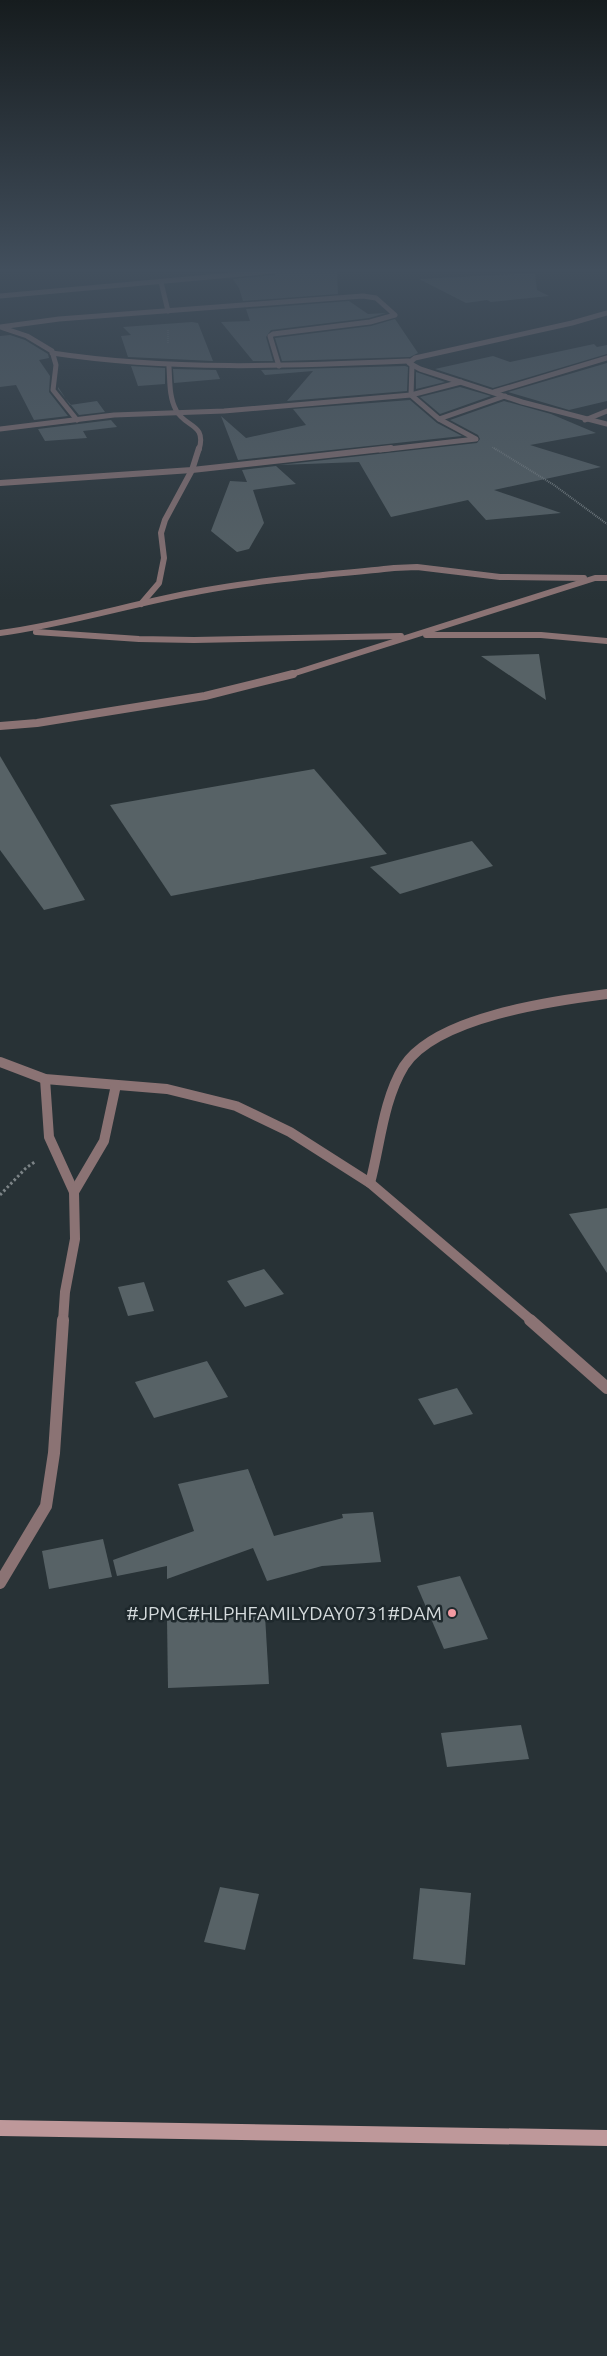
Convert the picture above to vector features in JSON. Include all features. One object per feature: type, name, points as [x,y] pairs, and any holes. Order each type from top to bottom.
[{"type":"street","points":[[54,381],[53,390],[77,420]]},
{"type":"street","points":[[140,605],[159,583],[164,558],[161,533],[165,520],[192,470],[202,439],[197,426],[179,414],[171,395],[170,381]]},
{"type":"street","points":[[411,381],[411,395],[439,419],[476,439]]},
{"type":"street","points":[[494,392],[531,381]]},
{"type":"street","points":[[0,429],[114,415],[179,414],[411,395],[461,382],[585,420],[607,424]]},
{"type":"street","points":[[439,419],[504,396]]},
{"type":"street","points":[[585,420],[607,411]]},
{"type":"street","points":[[0,482],[192,470],[476,439]]},
{"type":"street","points":[[0,633],[65,623],[202,591],[248,583],[394,568],[417,567],[500,577],[607,578]]},
{"type":"street","points":[[0,726],[37,723],[205,696],[273,680],[607,573]]},
{"type":"street","points":[[19,631],[167,640],[415,635],[541,635],[607,641]]},
{"type":"street","points":[[370,1183],[382,1128],[404,1065],[420,1047],[442,1033],[482,1020],[564,999],[607,994]]},
{"type":"street","points":[[0,1062],[45,1079],[167,1089],[236,1106],[290,1132],[370,1183],[488,1282],[607,1388]]},
{"type":"street","points":[[0,1583],[46,1506],[54,1453],[56,1386],[65,1292],[75,1239],[74,1192],[53,1149],[46,1112],[45,1079]]},
{"type":"street","points":[[74,1192],[104,1141],[116,1085]]},
{"type":"street","points":[[0,2128],[607,2138]]},
{"type":"path","points":[[476,439],[547,480],[607,524]]},
{"type":"path","points":[[0,1195],[26,1168],[53,1149]]},
{"type":"building","points":[[0,381],[50,381],[49,392],[68,416],[34,420],[16,385],[0,387]]},
{"type":"building","points":[[136,381],[165,381],[165,384],[138,386]]},
{"type":"building","points":[[174,381],[198,381],[174,383]]},
{"type":"building","points":[[304,381],[407,381],[407,391],[287,401]]},
{"type":"building","points":[[416,381],[445,382],[416,389]]},
{"type":"building","points":[[471,381],[517,381],[493,388]]},
{"type":"building","points":[[546,381],[607,381],[607,401],[569,410],[508,392]]},
{"type":"building","points":[[460,387],[491,396],[440,414],[420,397]]},
{"type":"building","points":[[410,400],[437,423],[462,436],[238,460],[221,416],[246,438],[306,425],[293,409]]},
{"type":"building","points":[[97,401],[105,412],[79,415],[71,405]]},
{"type":"building","points":[[504,401],[551,414],[596,433],[530,445],[601,467],[494,490],[561,513],[486,520],[468,500],[391,517],[359,462],[279,465],[477,443],[480,439],[478,435],[450,420]]},
{"type":"building","points":[[111,420],[117,427],[83,431],[87,438],[45,441],[38,429]]},
{"type":"building","points":[[276,466],[296,484],[253,490],[264,523],[249,549],[237,552],[211,531],[230,481],[247,482],[242,470]]},
{"type":"building","points":[[539,654],[546,700],[481,656]]},
{"type":"building","points":[[0,756],[85,900],[44,910],[0,850]]},
{"type":"building","points":[[314,769],[387,854],[171,896],[110,805]]},
{"type":"building","points":[[472,841],[493,866],[400,894],[370,867]]},
{"type":"building","points":[[607,1208],[607,1273],[569,1214]]},
{"type":"building","points":[[264,1269],[284,1294],[245,1307],[227,1281]]},
{"type":"building","points":[[144,1282],[154,1311],[128,1316],[118,1287]]},
{"type":"building","points":[[207,1361],[228,1397],[154,1418],[135,1382]]},
{"type":"building","points":[[457,1388],[473,1414],[434,1425],[418,1399]]},
{"type":"building","points":[[248,1469],[274,1536],[343,1518],[342,1514],[373,1512],[381,1562],[322,1566],[267,1581],[253,1548],[167,1579],[167,1566],[117,1576],[113,1560],[194,1531],[178,1484]]},
{"type":"building","points":[[103,1539],[112,1577],[49,1589],[42,1551]]},
{"type":"building","name":"#JPMC#HLPHFAMILYDAY0731#DAM","points":[[460,1576],[488,1639],[444,1649],[417,1586]]},
{"type":"building","points":[[265,1615],[269,1684],[168,1688],[167,1619]]},
{"type":"building","points":[[521,1725],[529,1759],[447,1767],[441,1733]]},
{"type":"building","points":[[220,1887],[259,1894],[245,1950],[204,1942]]},
{"type":"building","points":[[420,1888],[471,1893],[465,1965],[413,1959]]},
{"type":"place","name":"#JPMC#HLPHFAMILYDAY0731#DAM","points":[[452,1613]]}]
